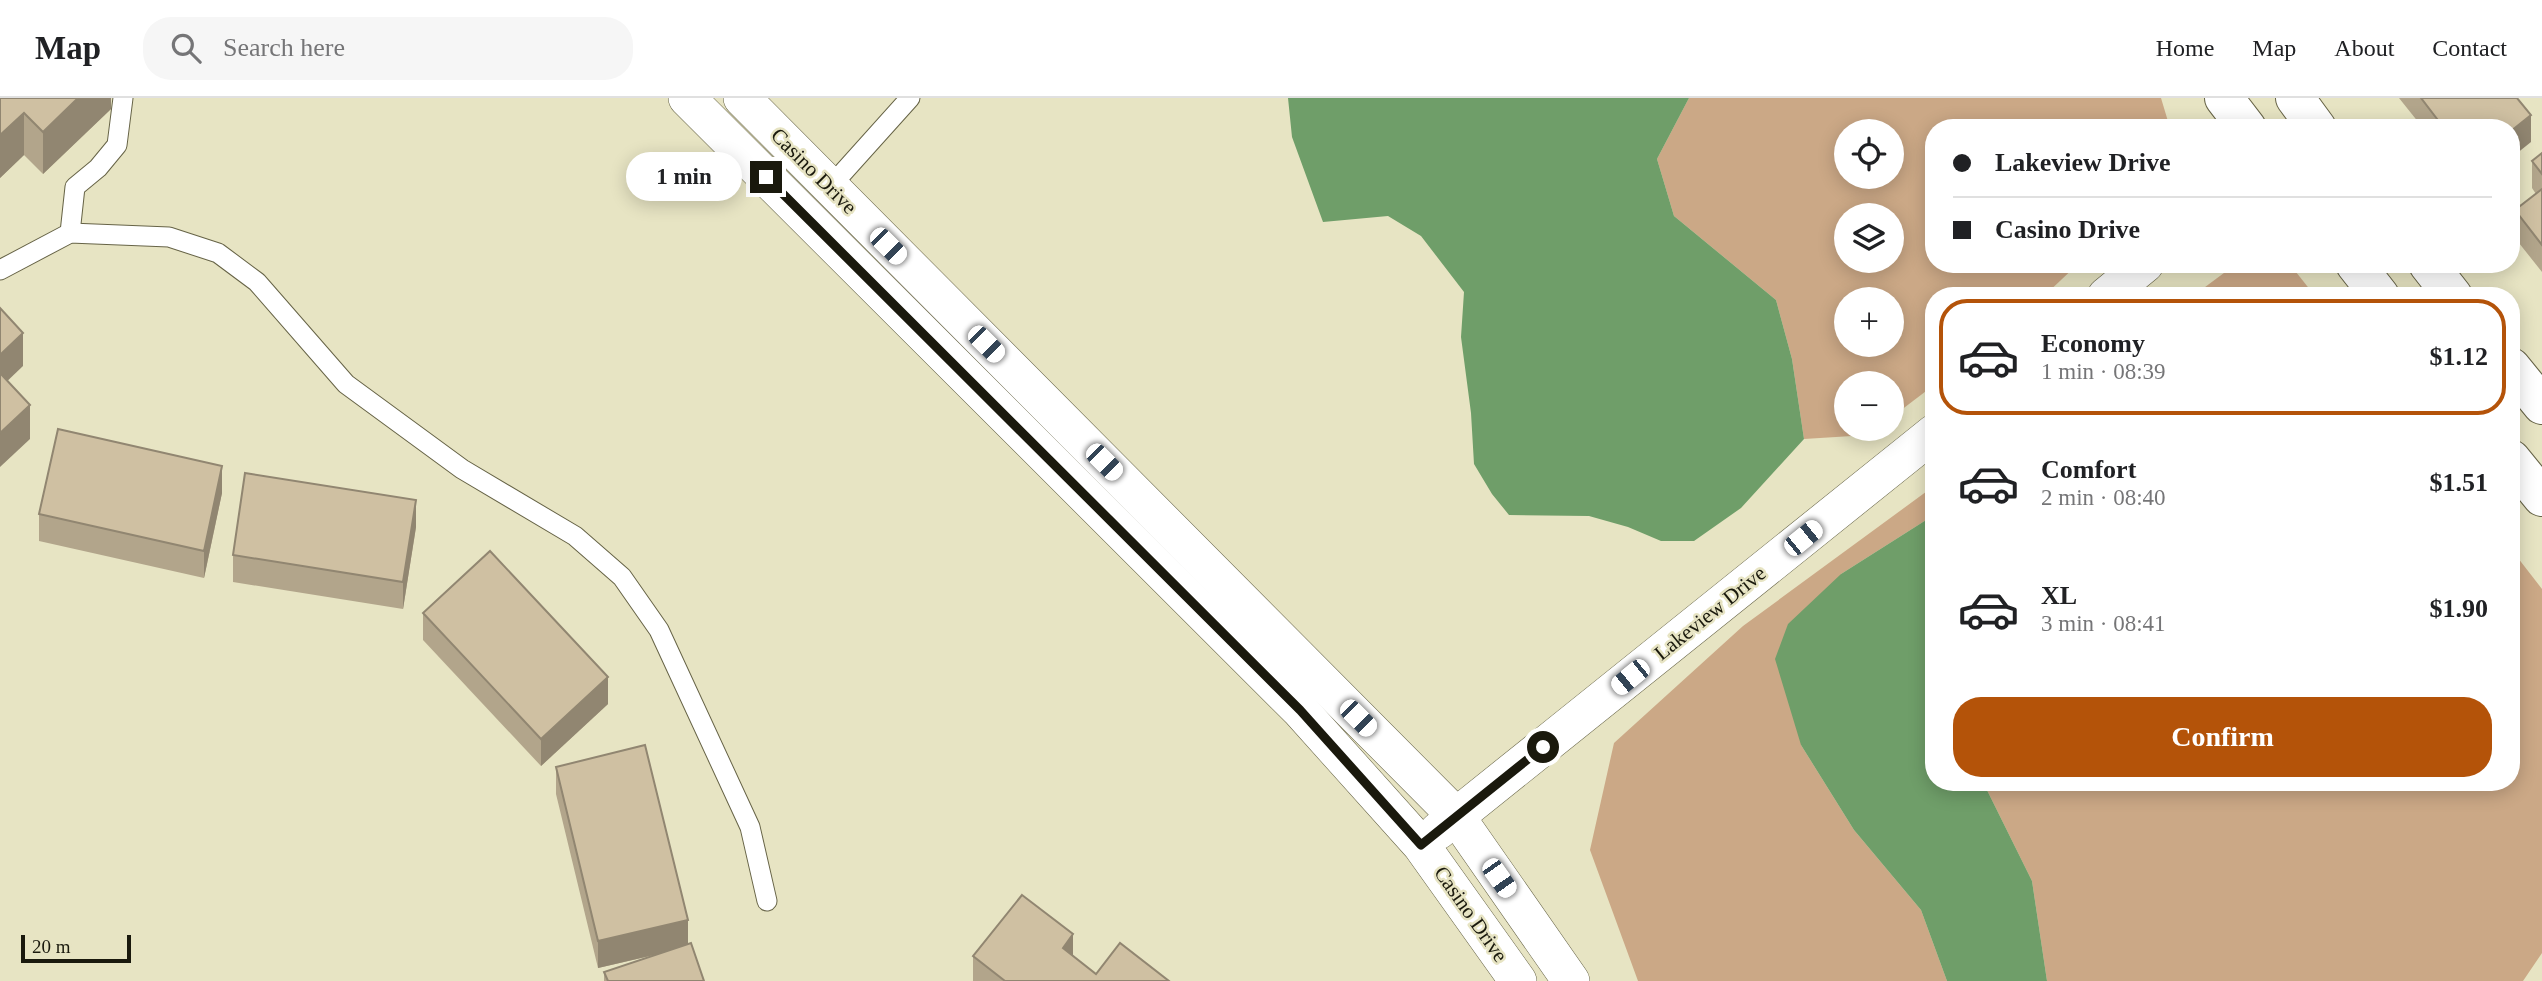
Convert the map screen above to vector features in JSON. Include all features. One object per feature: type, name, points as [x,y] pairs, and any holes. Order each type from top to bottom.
[{"type":"street","name":"Casino Drive","points":[[687,98],[1290,700],[1421,845],[1518,981]]},
{"type":"street","name":"Casino Drive","points":[[741,98],[1456,816],[1571,981]]},
{"type":"street","points":[[2224,98],[2240,119]]},
{"type":"street","points":[[2295,98],[2310,119]]},
{"type":"street","points":[[2117,287],[2134,273]]},
{"type":"street","points":[[2362,273],[2373,287]]},
{"type":"street","points":[[2435,273],[2446,287]]},
{"type":"street","points":[[2520,378],[2542,405]]},
{"type":"street","name":"Lakeview Drive","points":[[1421,845],[1925,440]]},
{"type":"street","points":[[2520,470],[2542,498]]},
{"type":"lane","points":[[70,233],[75,187],[99,168],[117,145],[124,98]]},
{"type":"lane","points":[[830,187],[911,98]]},
{"type":"lane","points":[[0,270],[70,233],[169,237],[218,253],[257,282],[346,384],[462,469],[575,536],[622,577],[659,630],[750,827],[767,901]]},
{"type":"shaded area","points":[[1288,98],[1689,98],[1657,159],[1674,216],[1776,300],[1792,359],[1804,439],[1741,508],[1694,541],[1661,541],[1628,527],[1589,516],[1509,515],[1492,494],[1474,464],[1471,413],[1461,337],[1464,292],[1421,236],[1388,216],[1323,222],[1292,137]]},
{"type":"shaded area","points":[[1689,98],[2161,98],[2167,119],[1925,119],[1925,273],[2068,273],[2054,287],[1925,287],[1925,392],[1904,408],[1904,371],[1834,371],[1834,437],[1804,439],[1792,359],[1776,300],[1674,216],[1657,159]]},
{"type":"shaded area","points":[[2224,273],[2297,273],[2308,287],[2205,287]]},
{"type":"shaded area","points":[[1925,493],[1925,521],[1841,574],[1801,745],[1854,830],[1921,910],[1947,981],[1638,981],[1590,850],[1614,743],[1743,626]]},
{"type":"shaded area","points":[[1925,521],[1925,791],[1987,791],[2032,881],[2047,981],[1947,981],[1921,910],[1854,830],[1801,745],[1775,659],[1788,624],[1841,574]]},
{"type":"shaded area","points":[[2520,561],[2542,589],[2542,953],[2523,981],[2047,981],[2032,881],[1987,791],[2520,791]]},
{"type":"building","points":[[0,98],[78,98],[43,132],[24,113],[0,135]]},
{"type":"building","points":[[2421,98],[2517,98],[2531,115],[2520,124],[2520,119],[2437,119]]},
{"type":"building","points":[[2542,153],[2542,174],[2532,161]]},
{"type":"building","points":[[2542,189],[2542,245],[2520,216],[2520,206]]},
{"type":"building","points":[[0,308],[23,333],[0,355]]},
{"type":"building","points":[[0,373],[30,405],[0,433]]},
{"type":"building","points":[[58,429],[222,466],[204,551],[39,514]]},
{"type":"building","points":[[245,473],[416,500],[403,582],[233,555]]},
{"type":"building","points":[[490,551],[608,677],[541,739],[423,613]]},
{"type":"building","points":[[645,745],[688,920],[598,941],[556,767]]},
{"type":"building","points":[[1022,895],[1073,934],[1063,948],[1096,974],[1120,943],[1169,981],[1005,981],[973,956]]},
{"type":"building","points":[[691,943],[704,981],[608,981],[604,972]]},
{"type":"route","points":[[766,177],[1300,710],[1421,845],[1543,747]]}]
